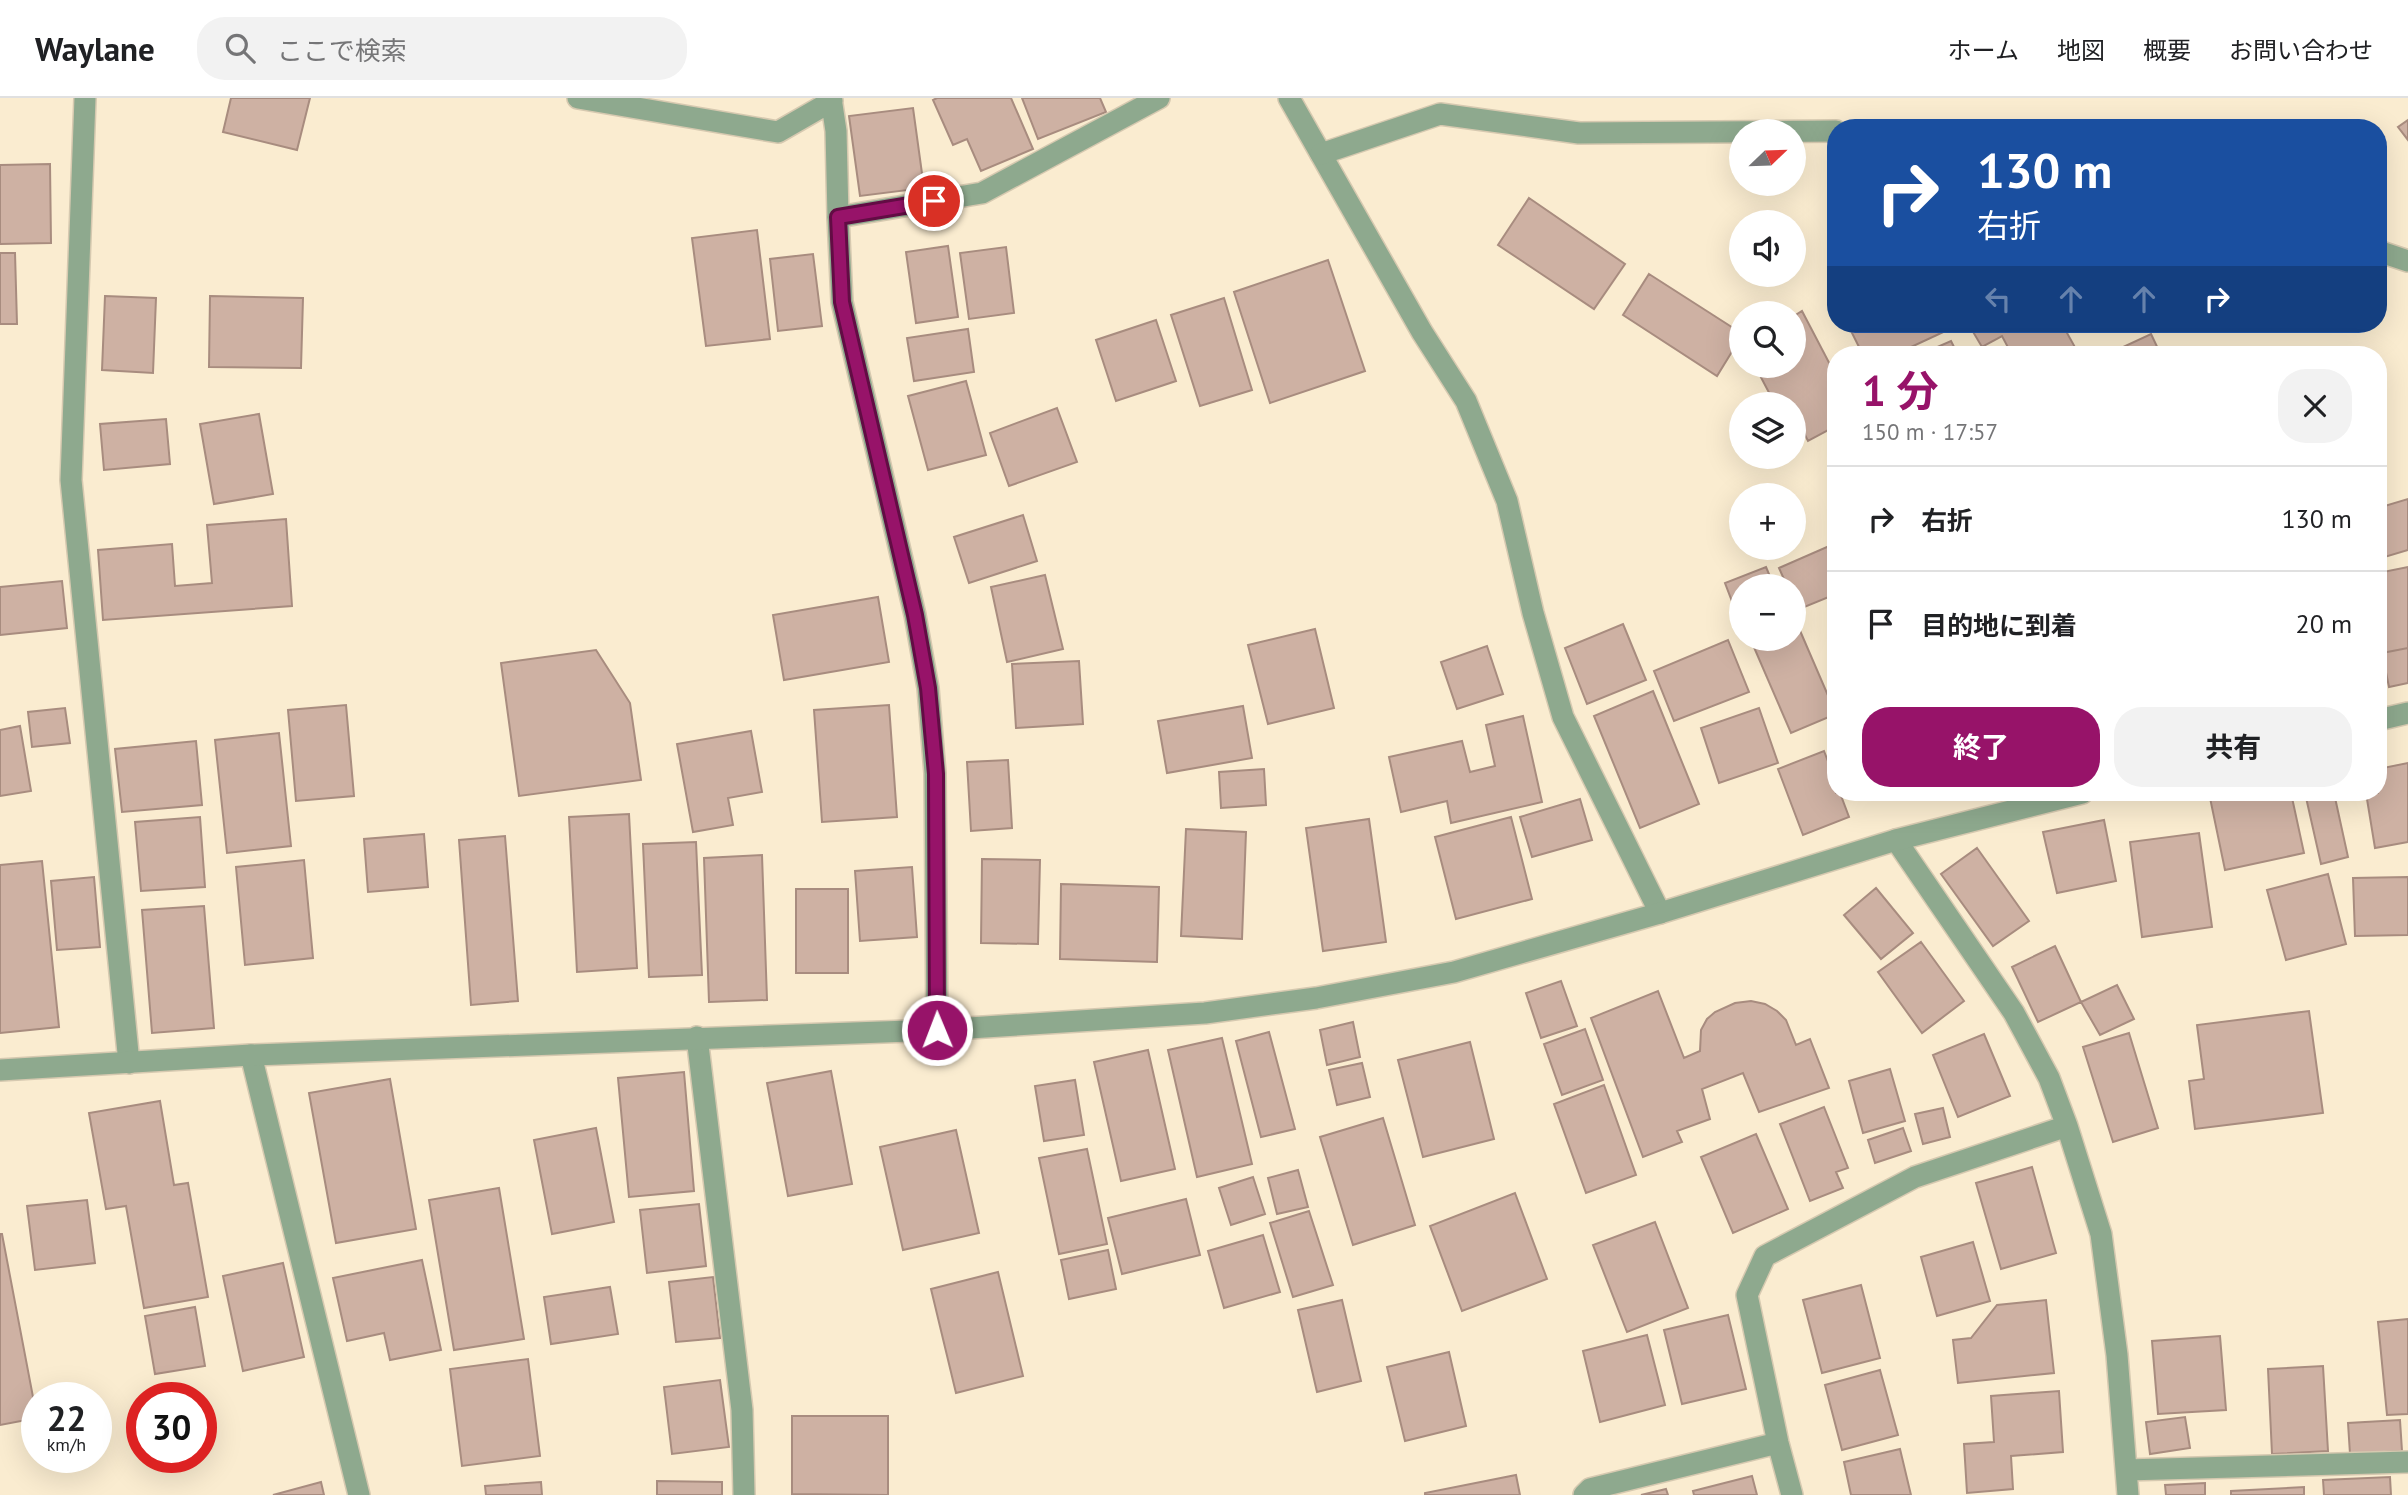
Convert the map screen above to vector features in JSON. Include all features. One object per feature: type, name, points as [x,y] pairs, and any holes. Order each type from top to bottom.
[{"type":"street","points":[[85,98],[71,480],[129,1063]]},
{"type":"street","points":[[578,98],[778,132],[831,99],[836,131],[842,302],[915,615],[928,688],[936,774],[937,1030]]},
{"type":"street","points":[[838,217],[982,193],[1159,98]]},
{"type":"street","points":[[1289,98],[1422,332],[1466,401],[1507,501],[1533,613],[1563,717],[1660,913]]},
{"type":"street","points":[[1321,154],[1440,114],[1579,133],[1827,131]]},
{"type":"street","points":[[2387,254],[2408,261]]},
{"type":"street","points":[[2387,717],[2408,713]]},
{"type":"street","points":[[0,1070],[251,1055],[937,1030],[1205,1013],[1316,998],[1454,972],[1660,913],[1896,840],[2050,801]]},
{"type":"street","points":[[1896,840],[2014,1013],[2049,1078],[2067,1126],[2101,1234],[2117,1355],[2128,1495]]},
{"type":"street","points":[[697,1037],[742,1410],[744,1495]]},
{"type":"street","points":[[251,1055],[359,1495]]},
{"type":"street","points":[[1792,1495],[1747,1295],[1765,1256],[1915,1177],[2067,1126]]},
{"type":"street","points":[[1584,1495],[1590,1489],[1779,1443]]},
{"type":"street","points":[[2126,1470],[2408,1462]]},
{"type":"building","points":[[231,98],[310,98],[297,150],[223,132]]},
{"type":"building","points":[[1011,98],[1033,149],[981,171],[967,139],[953,145],[933,100]]},
{"type":"building","points":[[1022,98],[1100,98],[1106,112],[1038,139]]},
{"type":"building","points":[[913,108],[924,188],[860,196],[849,116]]},
{"type":"building","points":[[2408,120],[2408,140],[2398,127]]},
{"type":"building","points":[[50,164],[51,243],[0,244],[0,165]]},
{"type":"building","points":[[1529,198],[1625,264],[1594,309],[1498,245]]},
{"type":"building","points":[[757,230],[770,339],[706,346],[692,238]]},
{"type":"building","points":[[948,246],[958,317],[916,323],[906,252]]},
{"type":"building","points":[[1006,247],[1014,313],[969,319],[960,253]]},
{"type":"building","points":[[0,253],[15,253],[17,324],[0,324]]},
{"type":"building","points":[[813,254],[822,326],[778,331],[770,259]]},
{"type":"building","points":[[1328,260],[1365,371],[1270,403],[1234,292]]},
{"type":"building","points":[[1649,274],[1729,325],[1729,356],[1717,376],[1623,315]]},
{"type":"building","points":[[105,296],[156,298],[153,373],[102,370]]},
{"type":"building","points":[[210,296],[303,298],[301,368],[209,367]]},
{"type":"building","points":[[1224,298],[1252,390],[1200,406],[1171,315]]},
{"type":"building","points":[[1806,319],[1827,359],[1827,431],[1808,441],[1806,392],[1769,392],[1761,378],[1806,378]]},
{"type":"building","points":[[1156,320],[1176,381],[1116,401],[1096,340]]},
{"type":"building","points":[[968,329],[974,372],[914,381],[907,338]]},
{"type":"building","points":[[1852,333],[1941,333],[1913,346],[1858,346]]},
{"type":"building","points":[[1974,333],[2067,333],[2074,346],[2007,346],[2002,336],[1981,346]]},
{"type":"building","points":[[2151,334],[2157,346],[2125,346]]},
{"type":"building","points":[[1951,341],[1954,346],[1940,346]]},
{"type":"building","points":[[966,381],[986,455],[928,470],[908,396]]},
{"type":"building","points":[[1057,408],[1077,462],[1009,486],[990,433]]},
{"type":"building","points":[[259,414],[273,494],[214,504],[200,424]]},
{"type":"building","points":[[166,419],[170,464],[104,470],[100,424]]},
{"type":"building","points":[[2408,499],[2408,550],[2387,556],[2387,505]]},
{"type":"building","points":[[1023,515],[1037,561],[969,583],[954,537]]},
{"type":"building","points":[[286,519],[292,606],[103,620],[98,550],[172,544],[175,586],[212,583],[207,525]]},
{"type":"building","points":[[1827,547],[1827,598],[1806,606],[1806,574],[1782,574],[1779,568],[1797,560],[1806,560],[1806,556]]},
{"type":"building","points":[[1766,567],[1769,574],[1748,574]]},
{"type":"building","points":[[2408,567],[2408,648],[2387,652],[2387,571]]},
{"type":"building","points":[[1045,575],[1063,649],[1007,662],[991,587]]},
{"type":"building","points":[[62,581],[67,628],[0,635],[0,587]]},
{"type":"building","points":[[878,597],[889,662],[784,680],[773,615]]},
{"type":"building","points":[[1623,624],[1646,680],[1587,704],[1565,648]]},
{"type":"building","points":[[1315,629],[1334,708],[1268,724],[1248,645]]},
{"type":"building","points":[[1728,640],[1729,651],[1732,651],[1749,692],[1674,721],[1654,671]]},
{"type":"building","points":[[1806,645],[1827,693],[1827,718],[1791,733],[1756,651],[1806,651]]},
{"type":"building","points":[[1487,646],[1503,694],[1457,709],[1441,662]]},
{"type":"building","points":[[2408,648],[2408,683],[2389,687],[2387,652]]},
{"type":"building","points":[[596,650],[630,703],[641,780],[519,796],[501,663]]},
{"type":"building","points":[[1079,661],[1083,724],[1016,728],[1012,664]]},
{"type":"building","points":[[1653,691],[1699,804],[1640,828],[1594,716]]},
{"type":"building","points":[[346,705],[354,796],[296,801],[288,710]]},
{"type":"building","points":[[889,705],[897,817],[822,822],[814,710]]},
{"type":"building","points":[[1243,706],[1252,758],[1167,773],[1158,721]]},
{"type":"building","points":[[65,708],[70,743],[32,747],[28,712]]},
{"type":"building","points":[[1759,708],[1778,763],[1719,783],[1701,728]]},
{"type":"building","points":[[1523,716],[1542,802],[1451,823],[1447,801],[1401,812],[1389,757],[1462,741],[1470,772],[1495,766],[1486,725]]},
{"type":"building","points":[[20,726],[31,791],[0,796],[0,730]]},
{"type":"building","points":[[751,731],[762,792],[728,798],[733,825],[693,832],[677,744]]},
{"type":"building","points":[[279,733],[291,846],[227,853],[215,740]]},
{"type":"building","points":[[196,741],[202,805],[122,812],[115,749]]},
{"type":"building","points":[[1824,751],[1827,759],[1827,801],[1843,801],[1849,817],[1803,835],[1778,769]]},
{"type":"building","points":[[1008,760],[1012,828],[971,831],[967,762]]},
{"type":"building","points":[[2408,763],[2408,842],[2375,848],[2367,801],[2387,801],[2387,767]]},
{"type":"building","points":[[1264,769],[1266,805],[1221,808],[1219,772]]},
{"type":"building","points":[[1580,799],[1592,840],[1532,857],[1520,817]]},
{"type":"building","points":[[2211,801],[2293,801],[2304,853],[2225,870]]},
{"type":"building","points":[[2307,801],[2336,801],[2348,857],[2321,864]]},
{"type":"building","points":[[629,814],[637,968],[577,972],[569,817]]},
{"type":"building","points":[[200,817],[205,887],[141,891],[135,822]]},
{"type":"building","points":[[1511,817],[1532,899],[1456,919],[1435,837]]},
{"type":"building","points":[[1369,819],[1386,942],[1323,951],[1306,828]]},
{"type":"building","points":[[2104,820],[2116,881],[2057,893],[2043,832]]},
{"type":"building","points":[[1186,829],[1246,832],[1242,939],[1181,936]]},
{"type":"building","points":[[2199,833],[2212,927],[2142,937],[2130,842]]},
{"type":"building","points":[[424,834],[428,887],[368,892],[364,839]]},
{"type":"building","points":[[505,836],[518,1001],[471,1005],[459,840]]},
{"type":"building","points":[[696,842],[702,975],[649,977],[643,844]]},
{"type":"building","points":[[1977,848],[2029,921],[1993,946],[1941,874]]},
{"type":"building","points":[[762,855],[767,1000],[709,1002],[704,858]]},
{"type":"building","points":[[982,859],[1040,860],[1038,944],[981,943]]},
{"type":"building","points":[[304,860],[313,958],[245,965],[236,867]]},
{"type":"building","points":[[42,861],[59,1027],[0,1033],[0,865]]},
{"type":"building","points":[[912,867],[917,937],[860,941],[855,871]]},
{"type":"building","points":[[2328,874],[2346,944],[2286,960],[2267,890]]},
{"type":"building","points":[[94,877],[100,947],[57,950],[51,881]]},
{"type":"building","points":[[2408,877],[2408,935],[2355,936],[2353,878]]},
{"type":"building","points":[[1061,884],[1159,887],[1157,962],[1060,959]]},
{"type":"building","points":[[1876,888],[1913,933],[1881,959],[1844,915]]},
{"type":"building","points":[[796,889],[848,889],[848,973],[796,973]]},
{"type":"building","points":[[204,906],[214,1028],[152,1033],[142,910]]},
{"type":"building","points":[[1921,942],[1964,1001],[1922,1033],[1878,972]]},
{"type":"building","points":[[2055,946],[2081,1002],[2038,1022],[2012,967]]},
{"type":"building","points":[[1561,981],[1577,1026],[1541,1038],[1526,993]]},
{"type":"building","points":[[2117,985],[2134,1019],[2100,1035],[2081,1002]]},
{"type":"building","points":[[1658,991],[1684,1058],[1700,1051],[1701,1030],[1715,1012],[1735,1003],[1751,1001],[1765,1004],[1777,1011],[1786,1020],[1796,1045],[1810,1039],[1829,1088],[1759,1112],[1743,1073],[1702,1089],[1710,1119],[1677,1131],[1682,1142],[1643,1157],[1591,1018]]},
{"type":"building","points":[[2309,1011],[2323,1113],[2195,1129],[2189,1081],[2204,1079],[2197,1025]]},
{"type":"building","points":[[1353,1022],[1360,1057],[1327,1065],[1320,1030]]},
{"type":"building","points":[[1585,1029],[1603,1080],[1562,1095],[1544,1044]]},
{"type":"building","points":[[1269,1032],[1295,1129],[1261,1137],[1236,1041]]},
{"type":"building","points":[[2129,1033],[2158,1128],[2113,1142],[2083,1047]]},
{"type":"building","points":[[1984,1034],[2010,1096],[1958,1117],[1933,1055]]},
{"type":"building","points":[[1222,1038],[1252,1164],[1197,1177],[1168,1050]]},
{"type":"building","points":[[1470,1042],[1494,1139],[1423,1157],[1398,1060]]},
{"type":"building","points":[[1148,1050],[1175,1169],[1121,1181],[1094,1062]]},
{"type":"building","points":[[1362,1063],[1370,1097],[1337,1105],[1329,1070]]},
{"type":"building","points":[[1890,1069],[1905,1121],[1863,1133],[1849,1081]]},
{"type":"building","points":[[831,1071],[852,1184],[788,1196],[767,1083]]},
{"type":"building","points":[[684,1072],[694,1191],[629,1197],[618,1078]]},
{"type":"building","points":[[390,1079],[416,1229],[336,1243],[309,1093]]},
{"type":"building","points":[[1075,1080],[1084,1135],[1044,1141],[1035,1086]]},
{"type":"building","points":[[1604,1085],[1636,1175],[1586,1193],[1554,1104]]},
{"type":"building","points":[[160,1101],[174,1185],[188,1183],[208,1297],[144,1308],[126,1206],[106,1209],[89,1113]]},
{"type":"building","points":[[1824,1107],[1848,1168],[1836,1172],[1843,1188],[1810,1201],[1780,1124]]},
{"type":"building","points":[[1943,1108],[1950,1137],[1923,1144],[1915,1114]]},
{"type":"building","points":[[1383,1118],[1415,1225],[1353,1245],[1320,1137]]},
{"type":"building","points":[[596,1128],[614,1222],[552,1234],[534,1140]]},
{"type":"building","points":[[1903,1128],[1911,1151],[1875,1163],[1868,1140]]},
{"type":"building","points":[[956,1130],[979,1233],[903,1250],[880,1147]]},
{"type":"building","points":[[1756,1134],[1788,1209],[1733,1233],[1701,1157]]},
{"type":"building","points":[[1087,1149],[1107,1244],[1059,1254],[1039,1158]]},
{"type":"building","points":[[2032,1167],[2056,1253],[2001,1269],[1976,1183]]},
{"type":"building","points":[[1298,1170],[1308,1207],[1277,1214],[1268,1178]]},
{"type":"building","points":[[1253,1177],[1265,1214],[1231,1225],[1219,1188]]},
{"type":"building","points":[[499,1188],[524,1339],[454,1350],[429,1200]]},
{"type":"building","points":[[1515,1193],[1547,1279],[1462,1311],[1430,1226]]},
{"type":"building","points":[[1186,1199],[1200,1255],[1122,1274],[1108,1218]]},
{"type":"building","points":[[87,1200],[95,1263],[35,1270],[27,1206]]},
{"type":"building","points":[[699,1204],[706,1266],[647,1273],[640,1210]]},
{"type":"building","points":[[1309,1211],[1333,1285],[1293,1297],[1270,1223]]},
{"type":"building","points":[[1655,1222],[1688,1308],[1627,1332],[1593,1245]]},
{"type":"building","points":[[2,1234],[30,1382],[21,1382],[21,1421],[0,1425]]},
{"type":"building","points":[[1263,1235],[1280,1292],[1224,1308],[1208,1251]]},
{"type":"building","points":[[1973,1242],[1990,1301],[1937,1316],[1921,1257]]},
{"type":"building","points":[[1108,1250],[1116,1289],[1069,1299],[1061,1260]]},
{"type":"building","points":[[422,1260],[441,1350],[390,1360],[384,1333],[347,1341],[333,1278]]},
{"type":"building","points":[[283,1263],[304,1357],[243,1371],[223,1276]]},
{"type":"building","points":[[998,1272],[1023,1376],[956,1393],[931,1289]]},
{"type":"building","points":[[713,1277],[720,1338],[676,1342],[669,1282]]},
{"type":"building","points":[[1861,1285],[1880,1358],[1822,1373],[1803,1300]]},
{"type":"building","points":[[610,1287],[618,1334],[551,1344],[544,1297]]},
{"type":"building","points":[[1342,1300],[1361,1381],[1317,1392],[1298,1310]]},
{"type":"building","points":[[2046,1300],[2054,1373],[1958,1383],[1953,1340],[1971,1338],[1997,1305]]},
{"type":"building","points":[[195,1307],[205,1366],[155,1374],[145,1316]]},
{"type":"building","points":[[1728,1315],[1746,1389],[1682,1404],[1664,1330]]},
{"type":"building","points":[[2408,1319],[2408,1414],[2387,1415],[2378,1322]]},
{"type":"building","points":[[1647,1335],[1665,1405],[1600,1422],[1583,1351]]},
{"type":"building","points":[[2220,1336],[2226,1410],[2158,1414],[2152,1341]]},
{"type":"building","points":[[1449,1352],[1466,1426],[1405,1441],[1387,1367]]},
{"type":"building","points":[[528,1359],[540,1456],[462,1466],[450,1369]]},
{"type":"building","points":[[2323,1366],[2328,1451],[2272,1454],[2268,1369]]},
{"type":"building","points":[[1880,1370],[1898,1435],[1842,1450],[1825,1385]]},
{"type":"building","points":[[720,1380],[729,1447],[672,1454],[664,1387]]},
{"type":"building","points":[[2059,1391],[2063,1452],[2011,1456],[2013,1489],[1967,1493],[1964,1444],[1994,1442],[1991,1396]]},
{"type":"building","points":[[792,1416],[888,1416],[888,1495],[792,1494]]},
{"type":"building","points":[[2185,1417],[2190,1448],[2150,1454],[2146,1422]]},
{"type":"building","points":[[2400,1420],[2402,1451],[2350,1454],[2348,1423]]},
{"type":"building","points":[[1900,1449],[1911,1495],[1851,1495],[1844,1462]]},
{"type":"building","points":[[1516,1475],[1520,1495],[1425,1495],[1425,1493]]},
{"type":"building","points":[[1752,1476],[1757,1495],[1694,1495],[1693,1491]]},
{"type":"building","points":[[2390,1477],[2391,1495],[2324,1495],[2323,1480]]},
{"type":"building","points":[[657,1481],[722,1482],[722,1495],[657,1495]]},
{"type":"building","points":[[321,1482],[324,1495],[273,1495]]},
{"type":"building","points":[[541,1482],[542,1495],[486,1495],[485,1486]]},
{"type":"building","points":[[2205,1483],[2205,1495],[2166,1495],[2165,1485]]},
{"type":"building","points":[[2304,1487],[2304,1495],[2231,1495],[2231,1491]]},
{"type":"building","points":[[1666,1489],[1668,1495],[1641,1495]]},
{"type":"route","points":[[934,201],[838,217],[842,302],[915,615],[928,688],[936,774],[937,1030]]}]
